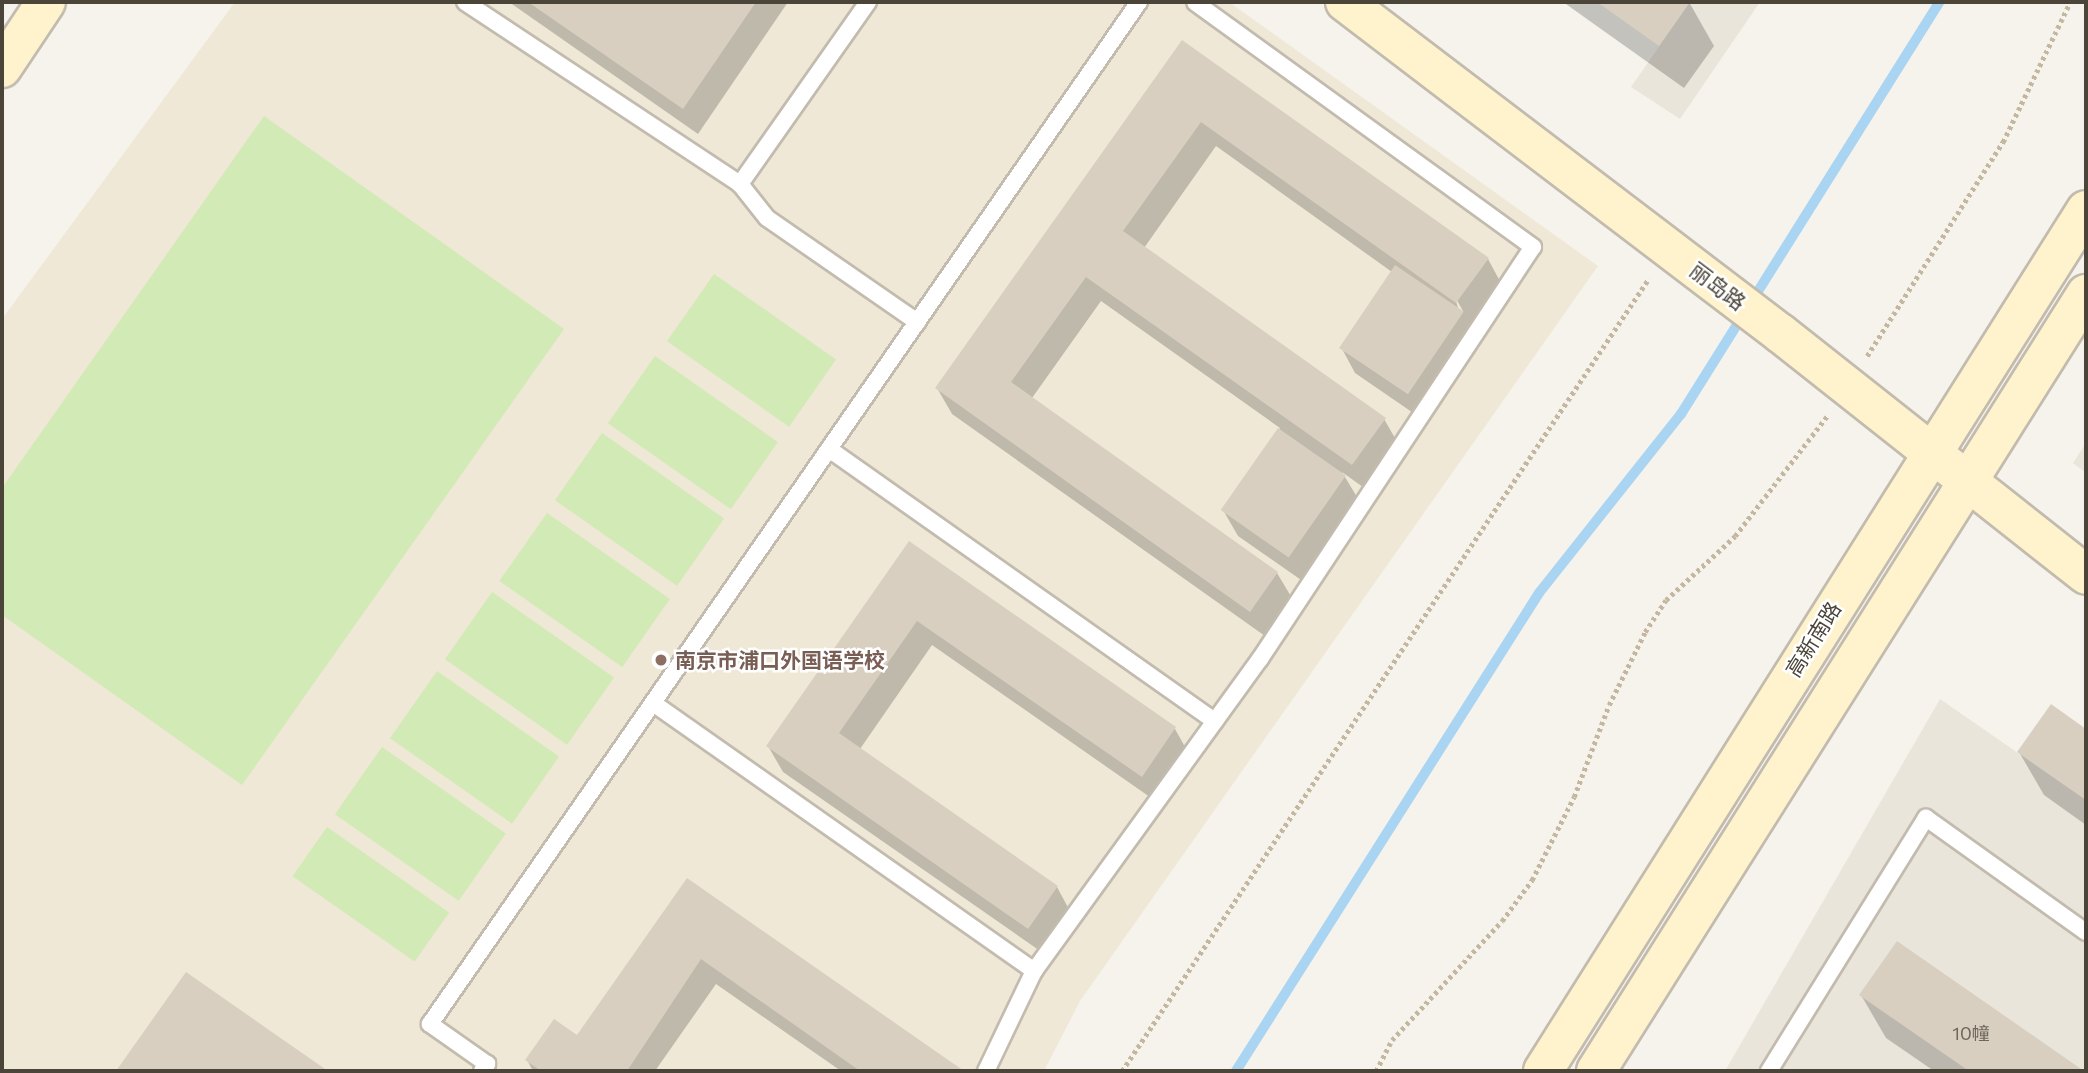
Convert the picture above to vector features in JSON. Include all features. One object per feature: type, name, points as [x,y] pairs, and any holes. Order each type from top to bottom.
[{"type":"main road","points":[[2,68],[46,2]]},
{"type":"main road","name":"丽岛路","points":[[1345,2],[1780,333],[2086,575]]},
{"type":"main road","name":"高新南路","points":[[1543,1071],[1930,452],[2086,210]]},
{"type":"main road","points":[[1596,1071],[2086,294]]},
{"type":"lane","points":[[466,2],[740,184],[767,218],[917,322]]},
{"type":"lane","points":[[740,184],[868,2]]},
{"type":"lane","points":[[489,1069],[430,1024],[1139,2]]},
{"type":"lane","points":[[986,1071],[1034,971],[1215,721],[1533,247],[1195,2]]},
{"type":"lane","points":[[829,449],[1215,721]]},
{"type":"lane","points":[[653,703],[1034,971]]},
{"type":"lane","points":[[1769,1071],[1926,818],[2086,932]]},
{"type":"path","points":[[1376,1071],[1392,1040],[1502,920],[1532,880],[1574,797],[1609,705],[1645,632],[1666,600],[1735,536],[1848,387],[2003,142],[2070,2]]},
{"type":"path","points":[[1122,1071],[1669,248]]},
{"type":"shaded area","name":"南京市浦口外国语学校","points":[[235,2],[1229,2],[1598,266],[1080,1001],[1044,1071],[2,1071],[2,319]]},
{"type":"shaded area","points":[[1690,2],[1760,2],[1680,119],[1631,87]]},
{"type":"shaded area","points":[[2086,443],[2086,473],[2073,463]]},
{"type":"shaded area","points":[[1940,699],[2086,800],[2086,1071],[1725,1071]]},
{"type":"green space","points":[[264,116],[564,329],[242,785],[2,615],[2,488]]},
{"type":"green space","points":[[714,274],[836,359],[789,427],[667,341]]},
{"type":"green space","points":[[655,356],[778,442],[731,509],[608,423]]},
{"type":"green space","points":[[602,433],[724,518],[677,586],[555,500]]},
{"type":"green space","points":[[547,513],[670,599],[622,667],[499,581]]},
{"type":"green space","points":[[492,592],[614,677],[567,745],[445,659]]},
{"type":"green space","points":[[437,671],[559,756],[512,824],[390,738]]},
{"type":"green space","points":[[382,747],[506,834],[459,901],[335,814]]},
{"type":"green space","points":[[327,827],[449,912],[415,962],[293,876]]},
{"type":"building","points":[[528,2],[756,2],[683,109]]},
{"type":"building","points":[[1597,2],[1690,2],[1659,46]]},
{"type":"building","points":[[1182,40],[1489,258],[1456,303],[1201,122],[1123,231],[1386,418],[1352,465],[1086,277],[1011,382],[1278,572],[1250,612],[935,388]]},
{"type":"building","points":[[1395,265],[1464,311],[1408,394],[1339,348]]},
{"type":"building","points":[[1278,428],[1346,476],[1289,558],[1221,510]]},
{"type":"building","points":[[909,541],[1176,727],[1142,777],[917,621],[839,733],[1058,886],[1028,929],[766,746]]},
{"type":"building","points":[[2051,704],[2086,729],[2086,800],[2017,752]]},
{"type":"building","points":[[687,878],[964,1071],[860,1071],[701,959],[627,1071],[541,1071],[525,1060],[554,1019],[577,1035]]},
{"type":"building","points":[[1897,941],[2084,1071],[1969,1071],[1859,995]]},
{"type":"building","points":[[186,972],[328,1071],[116,1071]]},
{"type":"waterway","points":[[1236,1071],[1539,593],[1681,414],[1939,2]]},
{"type":"place","name":"南京市浦口外国语学校","points":[[661,660]]}]
